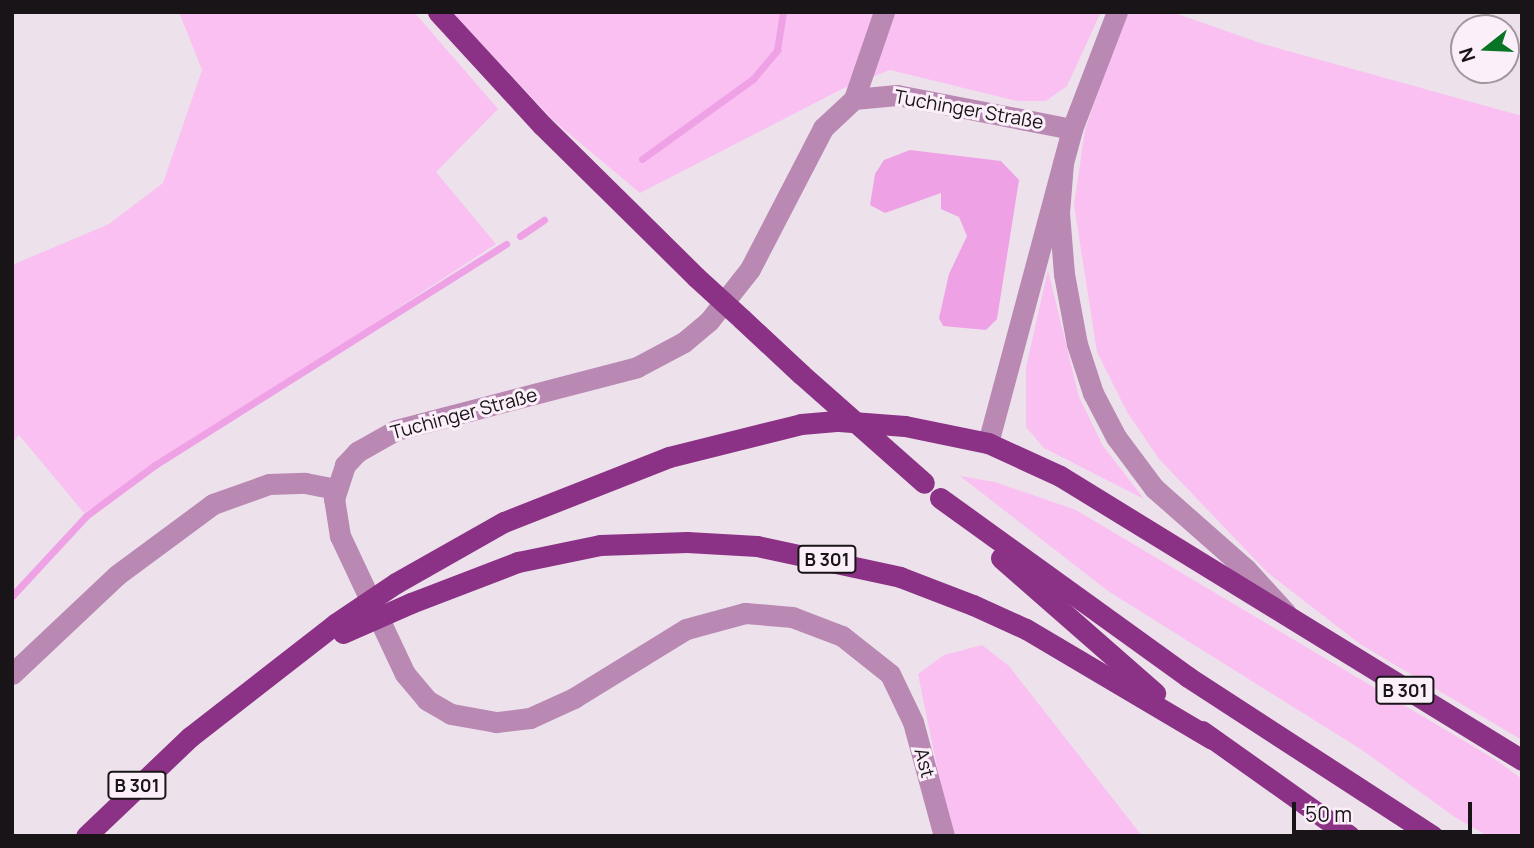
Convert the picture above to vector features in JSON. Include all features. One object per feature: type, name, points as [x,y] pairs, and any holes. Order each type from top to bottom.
[{"type":"main road","points":[[438,12],[542,125],[696,277],[940,498],[1272,734],[1433,836]]},
{"type":"main road","name":"B 301","points":[[86,836],[165,759],[285,663],[339,628],[396,583],[473,538],[561,496],[669,457],[770,430],[839,421],[905,426],[988,443],[1060,476],[1128,514],[1522,760]]},
{"type":"main road","name":"B 301","points":[[940,498],[1070,622],[1212,739],[1350,836]]},
{"type":"main road","name":"B 301","points":[[339,628],[518,562],[600,545],[688,541],[757,546],[900,577],[973,606],[1026,629],[1212,739]]},
{"type":"street","points":[[855,99],[884,12]]},
{"type":"street","points":[[988,443],[1072,129],[1117,12]]},
{"type":"street","name":"Tuchinger Straße","points":[[336,489],[345,465],[357,452],[396,430],[637,367],[684,342],[709,321],[745,276],[823,128],[855,99],[897,95],[1072,129]]},
{"type":"street","points":[[1063,163],[1059,213],[1063,274],[1077,344],[1093,393],[1116,437],[1154,488],[1246,569],[1290,617]]},
{"type":"street","points":[[12,674],[128,566],[213,504],[251,487],[296,482],[336,489]]},
{"type":"street","name":"Ast","points":[[336,489],[340,536],[405,674],[427,700],[452,715],[496,722],[544,713],[686,629],[745,613],[792,617],[842,636],[870,656],[900,691],[944,836]]},
{"type":"shaded area","points":[[179,12],[414,12],[498,109],[436,172],[496,244],[84,513],[19,435],[12,443],[12,265],[109,224],[163,183],[202,70]]},
{"type":"shaded area","points":[[452,12],[1101,12],[1067,86],[1046,101],[1017,101],[890,70],[844,88],[640,193],[554,121]]},
{"type":"shaded area","points":[[1126,12],[1172,12],[1263,44],[1522,116],[1522,740],[1360,644],[1268,573],[1159,459],[1127,412],[1097,352],[1074,205],[1085,130]]},
{"type":"shaded area","points":[[910,150],[1001,161],[1019,180],[997,319],[986,330],[943,326],[939,318],[949,274],[967,236],[959,217],[941,209],[941,193],[885,213],[870,205],[875,174],[884,160]]},
{"type":"shaded area","points":[[1048,270],[1079,397],[1103,446],[1144,499],[1044,448],[1026,427],[1026,367]]},
{"type":"shaded area","points":[[960,476],[995,482],[1076,510],[1496,760],[1522,779],[1522,836],[1488,836],[1456,818],[1362,750],[1108,591]]},
{"type":"shaded area","points":[[982,645],[1009,666],[1142,836],[955,836],[948,821],[918,674],[944,655]]},
{"type":"waterway","points":[[642,159],[753,79],[777,50],[783,12]]},
{"type":"waterway","points":[[520,236],[544,220]]},
{"type":"waterway","points":[[12,596],[86,516],[155,465],[506,244]]}]
